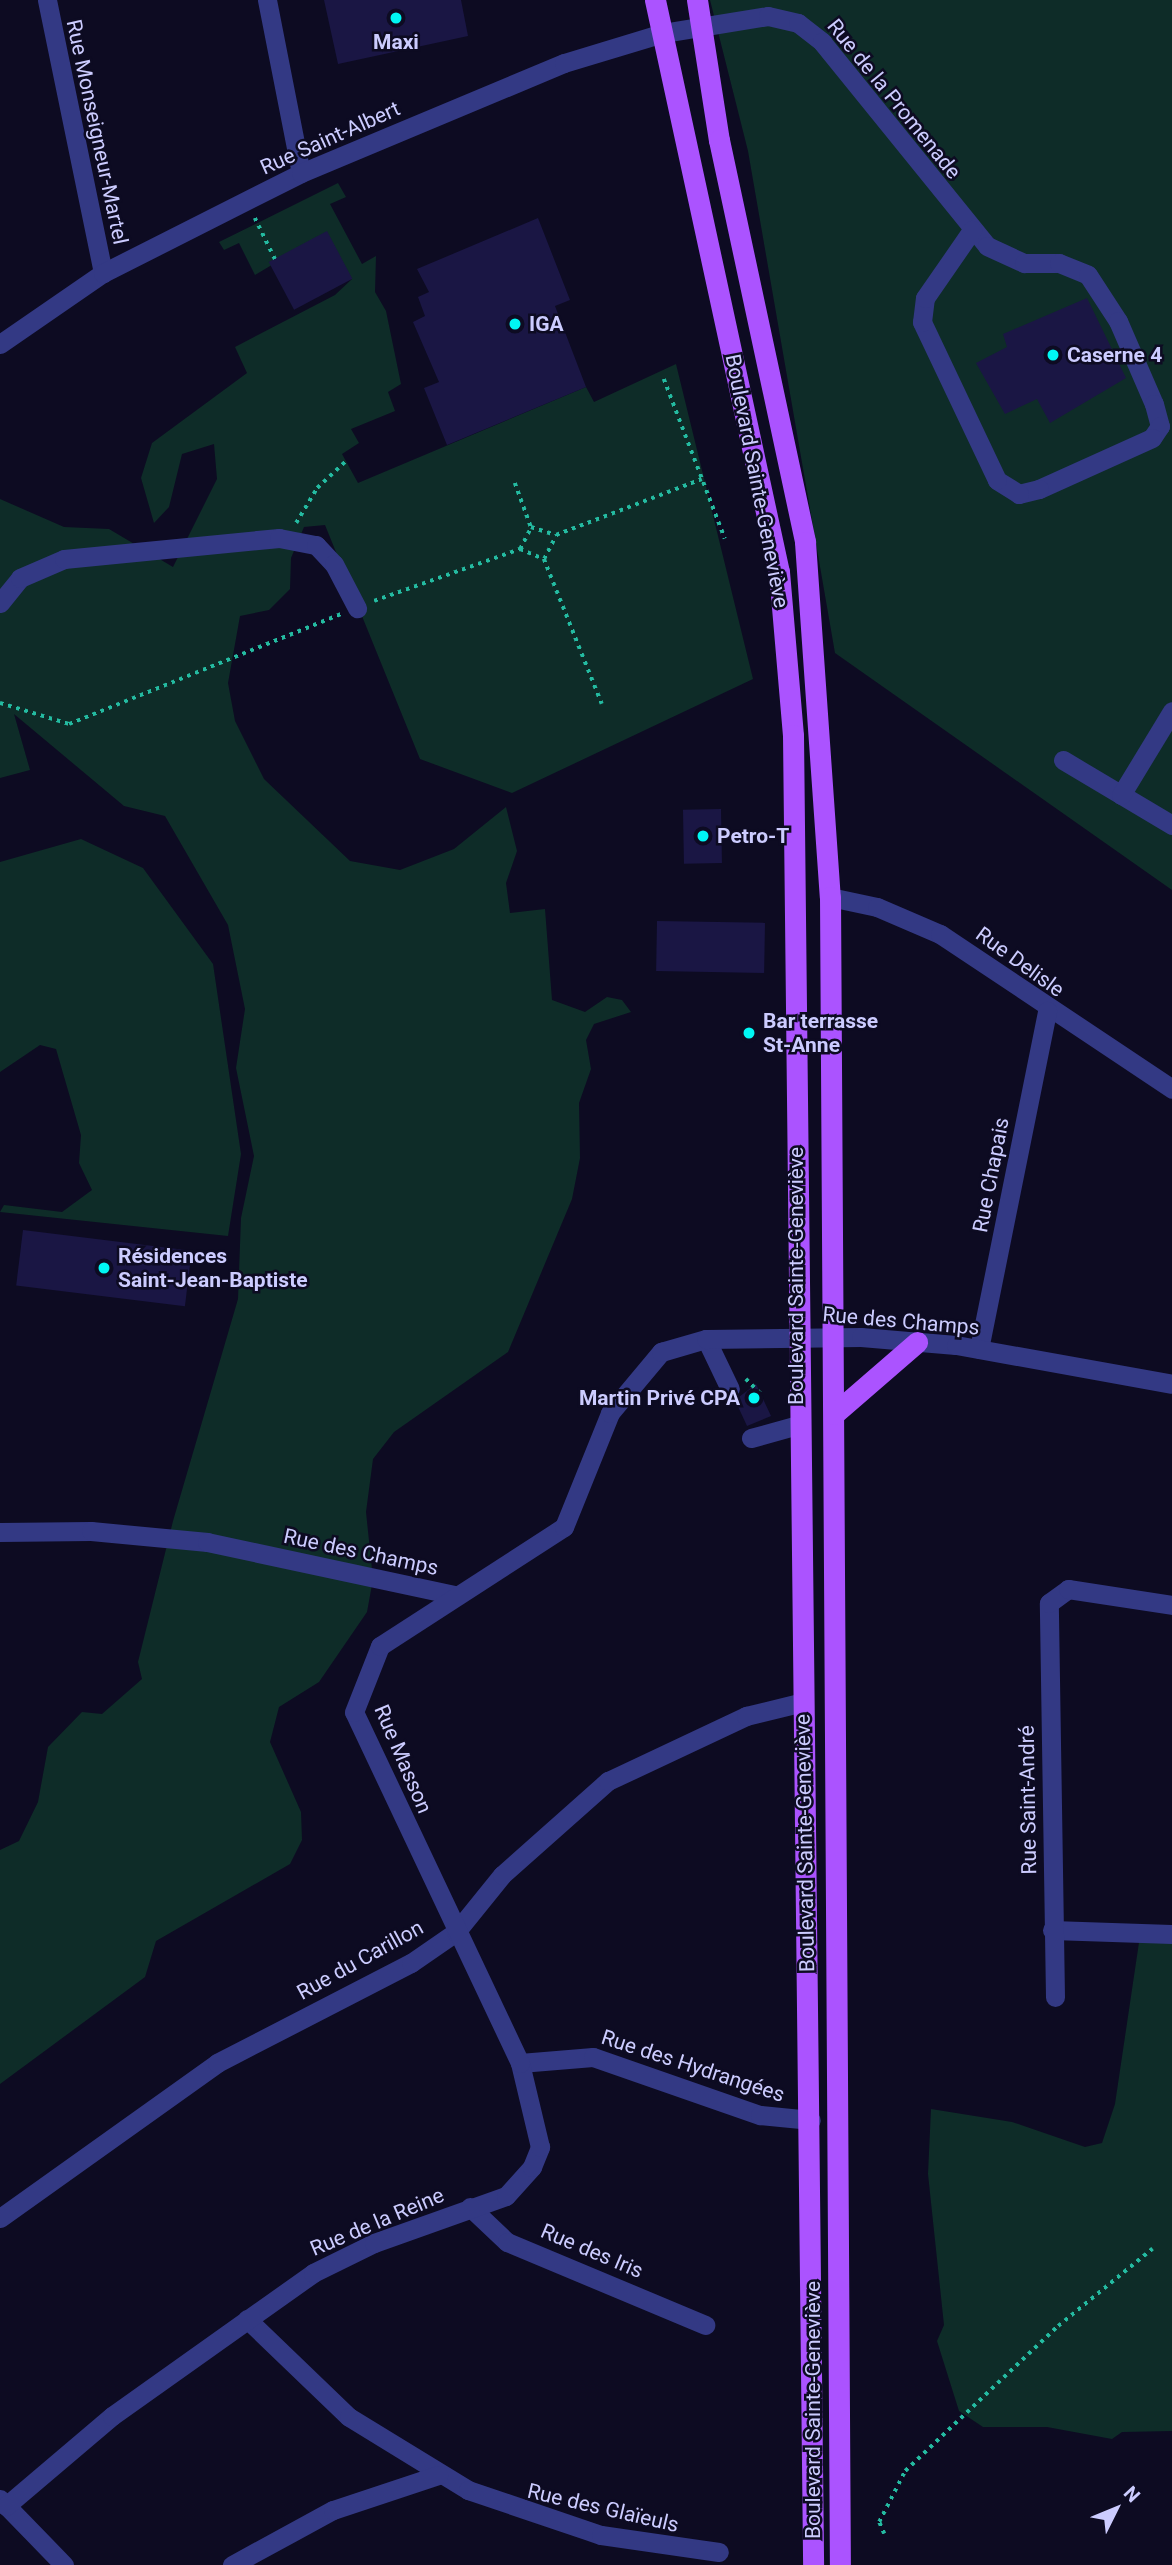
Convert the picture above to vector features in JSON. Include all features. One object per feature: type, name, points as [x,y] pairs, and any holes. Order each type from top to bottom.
[{"type":"main road","name":"Boulevard Sainte-Geneviève","points":[[655,0],[779,572],[793,735],[798,1425],[811,2120],[813,2565]]},
{"type":"main road","name":"Boulevard Sainte-Geneviève","points":[[697,0],[719,140],[805,542],[830,897],[840,2565]]},
{"type":"main road","points":[[834,1414],[917,1342]]},
{"type":"street","name":"Rue Monseigneur-Martel","points":[[47,0],[103,273]]},
{"type":"street","points":[[267,0],[300,173]]},
{"type":"street","name":"Rue de la Promenade","points":[[702,26],[768,16],[811,31],[966,224],[987,246],[1024,263],[1059,263],[1088,275],[1118,321],[1154,404],[1160,426],[1152,438],[1029,492],[1007,491],[997,480],[922,322],[925,298],[966,224]]},
{"type":"street","name":"Rue Saint-Albert","points":[[0,344],[103,273],[300,173],[564,63],[663,33],[702,26]]},
{"type":"street","points":[[0,603],[20,578],[64,559],[279,538],[316,545],[334,564],[356,608]]},
{"type":"street","points":[[1121,795],[1172,711]]},
{"type":"street","points":[[1063,760],[1172,825]]},
{"type":"street","name":"Rue Delisle","points":[[830,897],[916,921],[1047,1010],[1172,1089]]},
{"type":"street","name":"Rue Chapais","points":[[979,1349],[1047,1010]]},
{"type":"street","name":"Rue des Champs","points":[[0,1532],[91,1531],[207,1542],[454,1595],[564,1527],[610,1413],[661,1352],[706,1339],[833,1336],[979,1349],[1172,1384]]},
{"type":"street","points":[[706,1339],[735,1384]]},
{"type":"street","points":[[751,1438],[798,1425]]},
{"type":"street","name":"Rue Saint-André","points":[[1055,1997],[1049,1604],[1068,1589],[1172,1605]]},
{"type":"street","name":"Rue Masson","points":[[454,1595],[380,1646],[354,1712],[456,1932]]},
{"type":"street","name":"Rue du Carillon","points":[[0,2218],[217,2063],[456,1932],[502,1875],[608,1782],[746,1716],[803,1702]]},
{"type":"street","points":[[1052,1930],[1172,1934]]},
{"type":"street","name":"Rue de la Reine","points":[[3,2502],[112,2416],[313,2273],[470,2207],[506,2196],[540,2147],[520,2063],[456,1932]]},
{"type":"street","name":"Rue des Hydrangées","points":[[520,2063],[593,2057],[760,2115],[811,2120]]},
{"type":"street","name":"Rue des Iris","points":[[470,2207],[507,2242],[705,2325]]},
{"type":"street","name":"Rue des Glaïeuls","points":[[247,2319],[349,2417],[438,2475],[557,2523],[719,2552]]},
{"type":"street","points":[[232,2565],[333,2510],[438,2475]]},
{"type":"street","points":[[3,2502],[64,2565]]},
{"type":"path","points":[[246,201],[275,259]]},
{"type":"path","points":[[664,379],[725,539]]},
{"type":"path","points":[[279,538],[346,461]]},
{"type":"path","points":[[531,527],[556,535],[702,479]]},
{"type":"path","points":[[515,483],[531,527],[520,549]]},
{"type":"path","points":[[544,559],[556,535]]},
{"type":"path","points":[[0,703],[69,724],[356,608],[520,549],[544,559],[602,704]]},
{"type":"path","points":[[735,1384],[756,1384],[761,1394]]},
{"type":"path","points":[[884,2534],[883,2511],[905,2471],[1017,2367],[1152,2249]]},
{"type":"green space","points":[[710,0],[1172,0],[1172,890],[835,653],[748,151]]},
{"type":"green space","points":[[338,183],[346,197],[330,204],[362,264],[376,256],[375,292],[386,311],[401,384],[388,392],[395,411],[351,429],[359,443],[342,454],[358,483],[586,387],[594,402],[676,364],[753,679],[512,793],[420,759],[325,525],[304,527],[291,558],[290,589],[269,610],[240,616],[228,683],[235,721],[264,779],[350,861],[400,870],[454,849],[506,807],[517,851],[506,883],[510,913],[545,909],[552,1000],[585,1012],[607,997],[622,1000],[631,1012],[594,1024],[586,1040],[591,1069],[579,1103],[580,1158],[572,1199],[508,1352],[394,1432],[373,1459],[366,1512],[373,1579],[367,1612],[319,1682],[279,1707],[270,1742],[301,1812],[302,1840],[290,1864],[156,1941],[145,1977],[0,2084],[0,1850],[19,1841],[38,1802],[48,1747],[82,1712],[102,1714],[142,1679],[138,1662],[173,1521],[238,1299],[241,1218],[254,1156],[236,1068],[245,1009],[228,925],[165,816],[124,806],[14,714],[30,770],[0,778],[0,499],[64,527],[109,529],[173,567],[217,479],[214,444],[182,454],[169,507],[154,523],[141,478],[152,443],[247,373],[235,347],[335,295],[352,279],[327,232],[255,275],[239,243],[224,250],[219,242]]},
{"type":"green space","points":[[81,839],[143,868],[213,964],[241,1154],[228,1236],[0,1212],[4,1205],[62,1212],[92,1190],[79,1163],[81,1135],[56,1049],[40,1045],[0,1072],[0,862]]},
{"type":"green space","points":[[1141,1929],[1172,1932],[1172,2431],[1122,2432],[1112,2439],[1047,2427],[983,2427],[959,2411],[937,2341],[944,2325],[928,2174],[931,2109],[1012,2122],[1085,2147],[1102,2143],[1115,2104]]},
{"type":"building","name":"Maxi","points":[[324,0],[461,0],[468,36],[338,64]]},
{"type":"building","points":[[538,218],[570,300],[555,306],[586,387],[447,445],[424,388],[439,382],[413,322],[425,316],[418,297],[429,292],[417,269]]},
{"type":"building","points":[[327,231],[352,279],[294,310],[269,262]]},
{"type":"building","name":"Caserne 4","points":[[1087,298],[1126,378],[1050,423],[1037,399],[1005,414],[976,363],[1007,347],[1003,334]]},
{"type":"building","name":"Petro-T","points":[[721,809],[722,863],[684,864],[683,810]]},
{"type":"building","points":[[657,921],[765,923],[764,973],[656,971]]},
{"type":"building","name":"Résidences Saint-Jean-Baptiste","points":[[23,1230],[192,1251],[185,1306],[16,1286]]},
{"type":"building","points":[[756,1384],[771,1416],[747,1426],[735,1400]]},
{"type":"place","name":"Maxi","points":[[396,18]]},
{"type":"place","name":"IGA","points":[[515,324]]},
{"type":"place","name":"Caserne 4","points":[[1053,355]]},
{"type":"place","name":"Petro-T","points":[[703,836]]},
{"type":"place","name":"Bar terrasse St-Anne","points":[[749,1033]]},
{"type":"place","name":"Résidences Saint-Jean-Baptiste","points":[[104,1268]]},
{"type":"place","name":"Martin Privé CPA","points":[[754,1398]]}]
